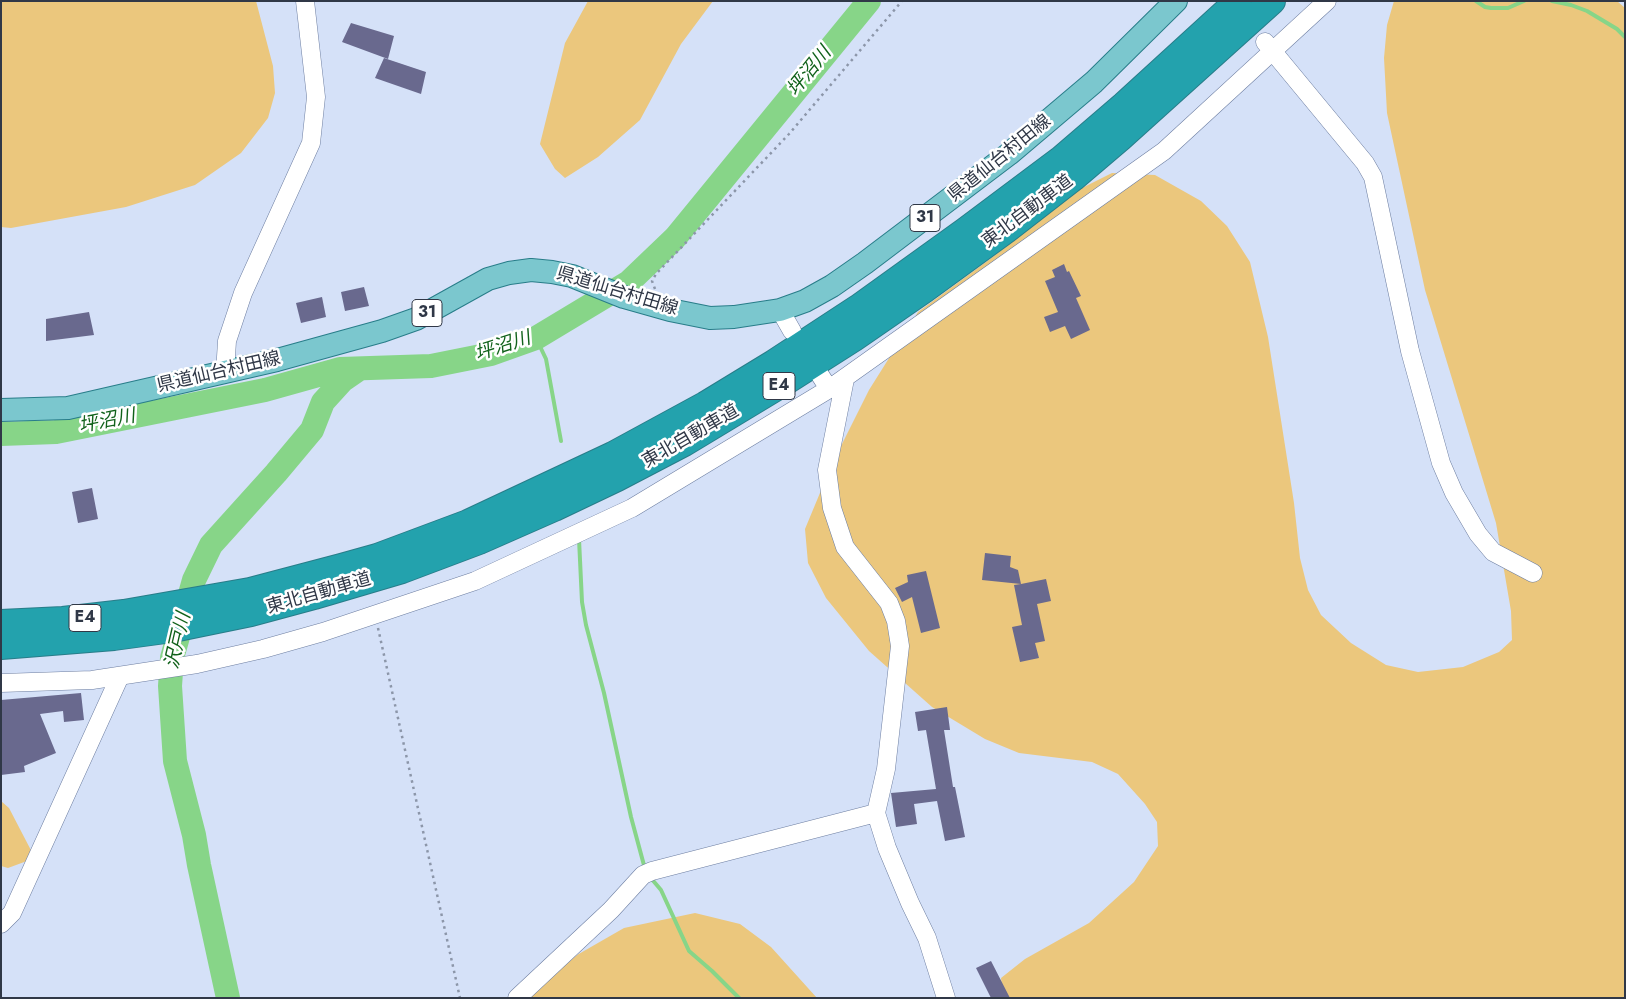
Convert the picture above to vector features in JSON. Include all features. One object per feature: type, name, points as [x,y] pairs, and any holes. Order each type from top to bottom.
[{"type":"highway","name":"東北自動車道","points":[[1,623],[72,619],[168,606],[250,591],[340,568],[377,557],[468,523],[613,456],[705,405],[774,363],[858,308],[1008,200],[1060,160],[1124,105],[1238,1]]},
{"type":"highway","name":"東北自動車道","points":[[1,646],[62,642],[160,631],[251,613],[402,570],[554,508],[617,478],[684,443],[785,382],[854,338],[1006,230],[1120,138],[1272,1]]},
{"type":"main road","name":"県道仙台村田線","points":[[1,410],[68,408],[225,373],[382,331],[422,316],[488,279],[509,273],[531,270],[572,276],[624,297],[670,310],[710,318],[734,317],[780,310],[832,286],[866,263],[1009,154],[1094,82],[1176,1]]},
{"type":"street","points":[[225,373],[227,341],[243,293],[311,143],[316,97],[305,1]]},
{"type":"street","points":[[1,683],[92,680],[197,664],[271,646],[375,615],[475,581],[632,508],[824,382],[845,379],[929,317],[1164,151],[1269,47],[1327,1]]},
{"type":"street","points":[[1269,47],[1365,163],[1373,178],[1410,351],[1441,463],[1454,493],[1478,534],[1492,552],[1533,573]]},
{"type":"street","points":[[780,310],[792,331]]},
{"type":"street","points":[[845,379],[827,470],[832,508],[845,547],[889,602],[896,621],[900,646],[886,769],[876,813],[886,848],[927,938],[946,998]]},
{"type":"street","points":[[1,924],[12,913],[120,676]]},
{"type":"street","points":[[517,998],[611,910],[647,873],[876,813]]},
{"type":"path","points":[[656,291],[652,281],[656,274],[789,134],[902,1]]},
{"type":"path","points":[[375,615],[460,998]]},
{"type":"shaded area","points":[[1,1],[256,1],[273,66],[275,93],[268,118],[241,153],[195,185],[126,207],[11,228],[1,227]]},
{"type":"shaded area","points":[[588,1],[713,1],[681,44],[640,120],[598,157],[565,178],[555,169],[540,144],[565,43]]},
{"type":"shaded area","points":[[1394,1],[1617,1],[1625,8],[1625,998],[1003,998],[1001,978],[1025,959],[1089,923],[1134,882],[1158,846],[1157,822],[1145,804],[1118,774],[1092,762],[1019,753],[985,739],[932,707],[869,651],[826,598],[808,563],[805,529],[832,464],[869,390],[918,312],[990,259],[1078,190],[1112,173],[1155,175],[1201,201],[1227,226],[1250,262],[1268,337],[1294,503],[1300,558],[1308,590],[1321,615],[1351,643],[1386,665],[1418,672],[1463,667],[1499,652],[1512,640],[1511,611],[1496,523],[1425,290],[1387,113],[1384,58],[1387,25]]},
{"type":"shaded area","points":[[1,801],[9,808],[35,858],[8,868],[1,866]]},
{"type":"shaded area","points":[[695,913],[740,924],[771,947],[817,998],[526,998],[577,955],[624,928]]},
{"type":"building","points":[[351,23],[394,36],[388,59],[342,42]]},
{"type":"building","points":[[384,58],[426,72],[421,94],[375,78]]},
{"type":"building","points":[[1064,264],[1081,296],[1076,298],[1090,330],[1071,339],[1065,326],[1050,332],[1044,317],[1058,312],[1045,281],[1055,277],[1052,270]]},
{"type":"building","points":[[364,287],[369,306],[345,311],[341,292]]},
{"type":"building","points":[[322,297],[326,317],[301,323],[296,303]]},
{"type":"building","points":[[89,312],[94,335],[46,341],[46,319]]},
{"type":"building","points":[[92,488],[98,519],[78,523],[72,492]]},
{"type":"building","points":[[985,553],[1011,556],[1010,567],[1018,570],[1021,584],[982,580]]},
{"type":"building","points":[[926,571],[940,628],[921,633],[912,597],[902,602],[895,588],[908,582],[907,575]]},
{"type":"building","points":[[1046,579],[1051,601],[1037,604],[1045,641],[1035,643],[1039,658],[1020,662],[1012,627],[1022,625],[1014,585]]},
{"type":"building","points":[[81,693],[84,720],[64,722],[63,711],[40,714],[56,753],[24,766],[25,772],[1,775],[1,700]]},
{"type":"building","points":[[947,707],[950,730],[944,730],[953,787],[955,787],[965,837],[945,841],[937,801],[914,804],[917,824],[896,827],[891,793],[936,789],[926,730],[918,731],[915,712]]},
{"type":"building","points":[[991,961],[1010,998],[991,998],[976,968]]},
{"type":"waterway","name":"坪沼川","points":[[1,434],[56,432],[265,390],[340,369],[431,366],[491,354],[536,338],[629,282],[675,238],[869,1]]},
{"type":"waterway","points":[[1476,1],[1485,7],[1491,8],[1508,8],[1524,1]]},
{"type":"waterway","points":[[1552,1],[1587,11],[1617,29],[1625,37]]},
{"type":"waterway","points":[[536,338],[546,359],[561,441]]},
{"type":"waterway","name":"沢戸川","points":[[228,998],[194,835],[175,761],[170,686],[172,658],[194,580],[211,545],[312,430],[323,402],[343,380],[359,369]]},
{"type":"waterway","points":[[579,539],[582,602],[586,625],[604,693],[631,817],[645,869]]},
{"type":"waterway","points":[[650,877],[661,890],[689,951],[739,998]]}]
